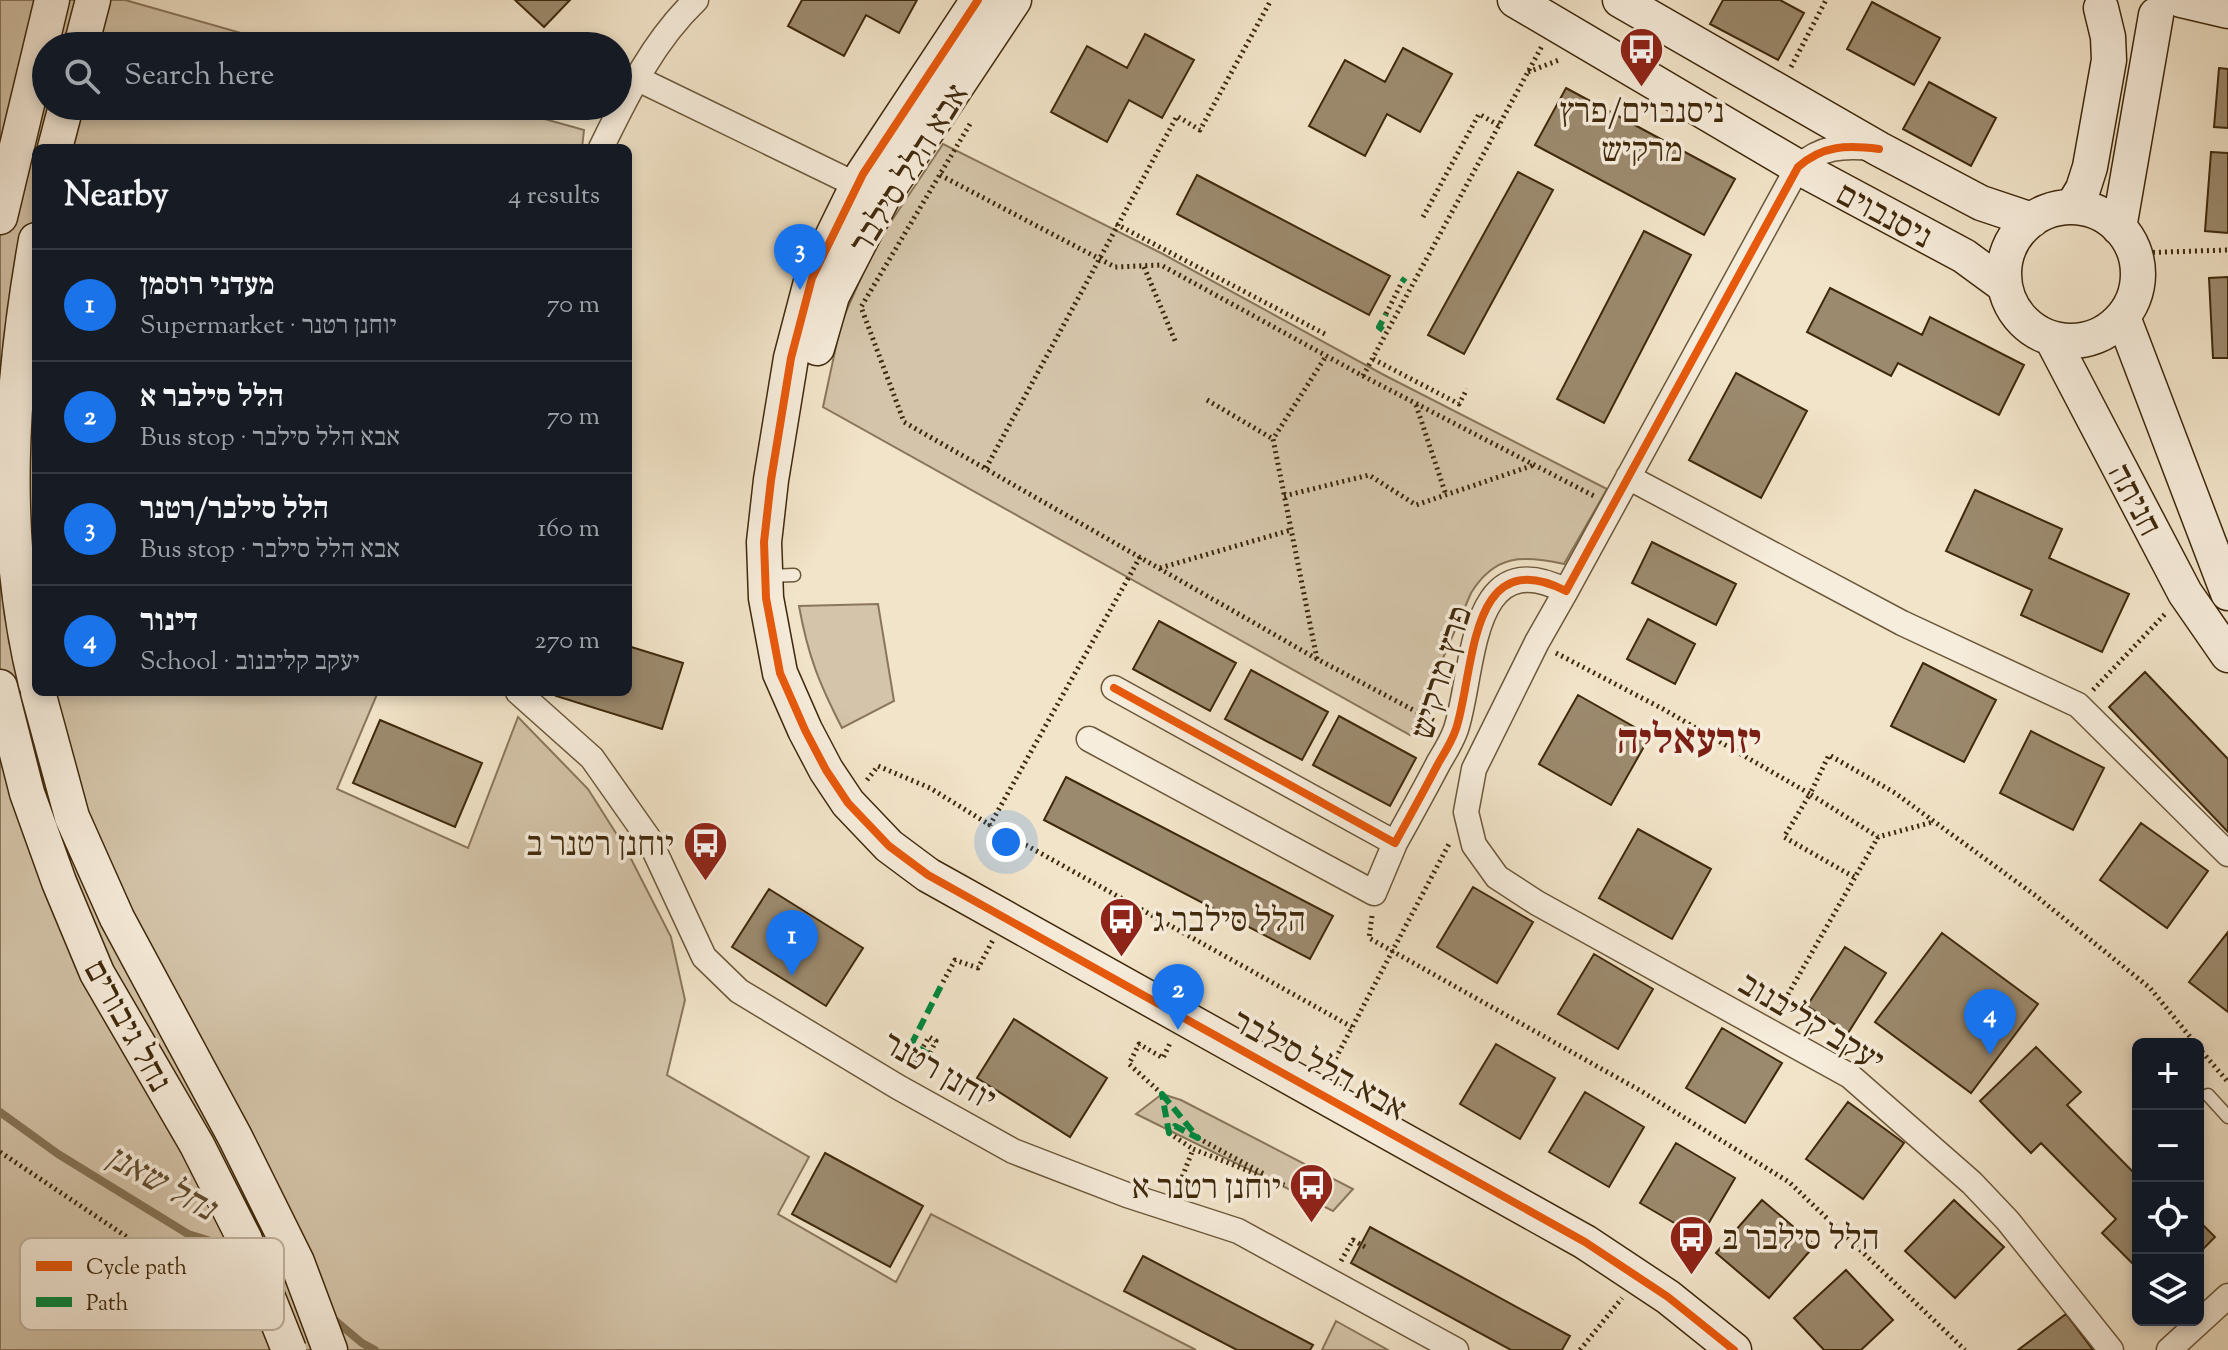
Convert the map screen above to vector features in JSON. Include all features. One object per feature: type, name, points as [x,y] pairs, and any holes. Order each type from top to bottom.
[{"type":"street","points":[[44,32],[52,0]]},
{"type":"street","points":[[85,32],[93,0]]},
{"type":"street","points":[[632,86],[678,17],[696,0]]},
{"type":"street","name":"אבא הלל סילבר","points":[[870,191],[978,0]]},
{"type":"street","name":"אבא הלל סילבר","points":[[1014,0],[870,191],[812,278],[791,358],[764,542],[779,576],[766,598],[780,673],[826,770],[848,803],[889,846],[928,875],[1596,1249],[1668,1297],[1734,1350]]},
{"type":"street","name":"ניסנבוים","points":[[1515,0],[1798,167],[1964,256],[2005,286]]},
{"type":"street","name":"ניסנבוים","points":[[1620,0],[1879,149],[1981,203],[2032,220]]},
{"type":"street","points":[[2099,4],[2121,23],[2145,22],[2167,5],[2228,11]]},
{"type":"street","points":[[2072,207],[2083,189],[2090,167],[2109,60],[2108,37],[2099,4]]},
{"type":"street","points":[[2127,240],[2098,213],[2072,207],[2051,210],[2032,220],[2018,233],[2004,267],[2010,304],[2035,331],[2052,339],[2071,341],[2090,339],[2108,331],[2123,317],[2134,298],[2138,275],[2127,240],[2167,5]]},
{"type":"street","points":[[636,78],[870,191]]},
{"type":"street","points":[[0,217],[32,83]]},
{"type":"street","points":[[56,144],[62,120]]},
{"type":"street","points":[[603,144],[615,120]]},
{"type":"street","points":[[1798,167],[1822,150],[1841,146],[1879,149]]},
{"type":"street","name":"פרץ מרקיש","points":[[1497,877],[1474,845],[1466,812],[1474,769],[1537,642],[1798,167]]},
{"type":"street","points":[[32,262],[14,429],[11,520],[21,611],[32,665]]},
{"type":"street","name":"חניתה","points":[[2123,317],[2228,593]]},
{"type":"street","name":"חניתה","points":[[2052,339],[2185,593],[2228,655]]},
{"type":"street","points":[[1628,477],[1902,623],[2078,705],[2228,854]]},
{"type":"street","name":"פרץ מרקיש","points":[[1374,893],[1395,843],[1455,732],[1479,622],[1490,599],[1506,584],[1528,580],[1549,582],[1566,591]]},
{"type":"street","name":"נחל גיבורים","points":[[0,687],[27,793],[59,882],[97,973],[197,1145],[244,1238]]},
{"type":"street","points":[[1114,688],[1395,843]]},
{"type":"street","name":"נחל גיבורים","points":[[39,696],[72,817],[117,918],[235,1137],[297,1262],[330,1350]]},
{"type":"street","name":"יוחנן רטנר","points":[[522,696],[592,758],[649,839],[704,957],[739,991],[898,1087],[1013,1151],[1127,1195],[1238,1231],[1456,1350]]},
{"type":"street","points":[[1089,739],[1374,893]]},
{"type":"street","name":"יעקב קליבנוב","points":[[1497,877],[1537,903],[1850,1076],[1972,1183],[2008,1221],[2111,1350]]},
{"type":"street","points":[[2169,1350],[2228,1296]]},
{"type":"street","name":"נחל גיבורים","points":[[281,1330],[289,1350]]},
{"type":"lane","points":[[2208,1095],[2228,1117]]},
{"type":"path","points":[[986,468],[1177,116],[1200,130],[1271,0]]},
{"type":"path","points":[[1778,92],[1826,0]]},
{"type":"path","points":[[1363,376],[1537,55]]},
{"type":"path","points":[[1423,217],[1479,114],[1500,126]]},
{"type":"path","points":[[972,121],[861,307],[904,422],[1317,659],[1455,732]]},
{"type":"path","points":[[940,175],[1115,267],[1161,265],[1363,376],[1613,506]]},
{"type":"path","points":[[1116,224],[1325,334]]},
{"type":"path","points":[[2127,240],[2228,250]]},
{"type":"path","points":[[1144,267],[1176,343]]},
{"type":"path","points":[[1386,314],[1402,282]]},
{"type":"path","points":[[1317,659],[1273,439],[1326,356]]},
{"type":"path","points":[[1373,359],[1459,404],[1467,389]]},
{"type":"path","points":[[1207,400],[1273,439]]},
{"type":"path","points":[[1416,403],[1446,495]]},
{"type":"path","points":[[1284,496],[1369,475],[1416,505],[1535,465]]},
{"type":"path","points":[[1160,568],[1291,530]]},
{"type":"path","points":[[990,825],[1140,557]]},
{"type":"path","points":[[2078,705],[2185,593]]},
{"type":"path","points":[[1537,642],[1663,709],[1878,837]]},
{"type":"path","points":[[1854,877],[1784,837],[1829,755],[1895,793],[2036,896],[2150,988],[2191,1038]]},
{"type":"path","points":[[848,803],[878,766],[930,788],[990,825],[1352,1027]]},
{"type":"path","points":[[1318,1092],[1466,812]]},
{"type":"path","points":[[1767,1030],[1878,837],[1934,821]]},
{"type":"path","points":[[1374,893],[1369,938],[1641,1091],[1789,1182],[1965,1350]]},
{"type":"path","points":[[943,982],[955,960],[978,968]]},
{"type":"path","points":[[1162,1094],[1129,1064],[1139,1044],[1163,1058],[1182,1018]]},
{"type":"path","points":[[916,1059],[929,1037],[936,1041],[929,1055]]},
{"type":"path","points":[[2204,1053],[2228,1082]]},
{"type":"path","points":[[1169,1133],[1193,1149],[1287,1186],[1198,1138]]},
{"type":"path","points":[[1171,1209],[1193,1149]]},
{"type":"path","points":[[0,1152],[128,1238]]},
{"type":"path","points":[[1331,1280],[1353,1240],[1367,1248]]},
{"type":"path","points":[[1580,1350],[1609,1316]]},
{"type":"shaded area","points":[[0,0],[125,0],[238,32],[32,32],[32,120],[548,120],[584,130],[582,144],[32,144],[32,696],[376,696],[337,789],[468,848],[518,717],[588,789],[626,849],[671,937],[685,1000],[667,1075],[809,1157],[778,1214],[896,1282],[931,1214],[1196,1350],[0,1350]]},
{"type":"shaded area","points":[[943,144],[1163,254],[1384,375],[1607,489],[1564,564],[1536,559],[1511,560],[1500,564],[1480,580],[1471,593],[1410,735],[823,407],[841,323],[876,244]]},
{"type":"shaded area","points":[[878,604],[894,701],[842,728],[815,669],[799,606]]},
{"type":"shaded area","points":[[1162,1094],[1181,1100],[1353,1189],[1333,1211],[1136,1114]]},
{"type":"shaded area","points":[[1336,1321],[1388,1350],[1322,1350]]},
{"type":"building","points":[[515,0],[570,0],[544,27]]},
{"type":"building","points":[[802,0],[917,0],[899,33],[866,15],[844,56],[788,26]]},
{"type":"building","points":[[1723,0],[1780,0],[1804,13],[1778,60],[1710,24]]},
{"type":"building","points":[[1872,2],[1940,38],[1914,85],[1847,49]]},
{"type":"building","points":[[1145,34],[1194,60],[1162,118],[1129,100],[1107,142],[1051,112],[1087,46],[1127,68]]},
{"type":"building","points":[[1403,48],[1452,74],[1420,132],[1387,114],[1365,156],[1309,126],[1345,60],[1385,82]]},
{"type":"building","points":[[2219,68],[2228,69],[2228,128],[2214,127]]},
{"type":"building","points":[[1929,82],[1996,118],[1971,166],[1903,129]]},
{"type":"building","points":[[1566,88],[1735,179],[1704,235],[1535,145]]},
{"type":"building","points":[[2211,152],[2228,153],[2228,233],[2205,231]]},
{"type":"building","points":[[1518,172],[1553,190],[1464,354],[1428,335]]},
{"type":"building","points":[[1197,175],[1390,276],[1369,315],[1177,214]]},
{"type":"building","points":[[1644,231],[1691,255],[1604,423],[1557,399]]},
{"type":"building","points":[[2228,277],[2228,358],[2213,358],[2209,278]]},
{"type":"building","points":[[1830,288],[1922,335],[1930,317],[2024,365],[1999,415],[1898,363],[1891,376],[1807,332]]},
{"type":"building","points":[[1736,373],[1807,411],[1761,498],[1689,460]]},
{"type":"building","points":[[1975,490],[2062,529],[2049,558],[2129,594],[2102,652],[2021,615],[2032,590],[1946,551]]},
{"type":"building","points":[[1652,542],[1736,584],[1716,625],[1632,583]]},
{"type":"building","points":[[1648,619],[1695,644],[1675,684],[1627,659]]},
{"type":"building","points":[[1159,621],[1236,663],[1210,711],[1133,669]]},
{"type":"building","points":[[632,647],[683,663],[662,729],[556,696],[632,696]]},
{"type":"building","points":[[1923,663],[1996,700],[1964,762],[1891,726]]},
{"type":"building","points":[[1251,670],[1328,712],[1302,760],[1225,719]]},
{"type":"building","points":[[2145,672],[2228,759],[2228,832],[2109,707]]},
{"type":"building","points":[[1578,695],[1650,736],[1611,805],[1539,764]]},
{"type":"building","points":[[1339,716],[1416,758],[1390,806],[1313,765]]},
{"type":"building","points":[[380,720],[482,763],[455,827],[353,783]]},
{"type":"building","points":[[2031,731],[2104,768],[2073,830],[2000,793]]},
{"type":"building","points":[[1066,777],[1333,916],[1310,959],[1044,820]]},
{"type":"building","points":[[2141,823],[2208,871],[2167,928],[2100,880]]},
{"type":"building","points":[[1638,829],[1711,869],[1672,939],[1599,898]]},
{"type":"building","points":[[1473,887],[1533,922],[1497,983],[1437,947]]},
{"type":"building","points":[[769,889],[863,948],[826,1006],[732,947]]},
{"type":"building","points":[[2228,932],[2228,1012],[2189,982]]},
{"type":"building","points":[[1942,933],[2038,1004],[1971,1093],[1875,1022]]},
{"type":"building","points":[[1845,947],[1886,973],[1848,1033],[1807,1006]]},
{"type":"building","points":[[1594,954],[1653,989],[1618,1049],[1558,1014]]},
{"type":"building","points":[[1014,1019],[1107,1078],[1070,1137],[977,1078]]},
{"type":"building","points":[[1722,1028],[1782,1063],[1745,1123],[1686,1088]]},
{"type":"building","points":[[1496,1044],[1555,1078],[1520,1139],[1460,1104]]},
{"type":"building","points":[[2036,1047],[2081,1092],[2067,1105],[2132,1171],[2132,1263],[2102,1233],[2116,1219],[2041,1143],[2031,1153],[1980,1101]]},
{"type":"building","points":[[1585,1092],[1644,1127],[1609,1187],[1549,1152]]},
{"type":"building","points":[[1848,1102],[1904,1143],[1863,1199],[1806,1159]]},
{"type":"building","points":[[1676,1143],[1735,1178],[1700,1238],[1640,1203]]},
{"type":"building","points":[[825,1153],[923,1206],[890,1267],[792,1214]]},
{"type":"building","points":[[1762,1200],[1815,1245],[1769,1298],[1716,1253]]},
{"type":"building","points":[[1954,1200],[2004,1247],[1955,1298],[1905,1251]]},
{"type":"building","points":[[2204,1226],[2215,1237],[2204,1248]]},
{"type":"building","points":[[1370,1227],[1570,1336],[1562,1350],[1511,1350],[1351,1263]]},
{"type":"building","points":[[1143,1256],[1313,1345],[1310,1350],[1237,1350],[1124,1291]]},
{"type":"building","points":[[1846,1270],[1893,1320],[1861,1350],[1824,1350],[1794,1318]]},
{"type":"building","points":[[2066,1314],[2093,1350],[2018,1350]]},
{"type":"waterway","name":"נחל שאנן","points":[[0,1112],[58,1154],[188,1234],[201,1238]]},
{"type":"waterway","name":"נחל שאנן","points":[[284,1278],[293,1285]]},
{"type":"waterway","name":"נחל שאנן","points":[[331,1317],[375,1350]]},
{"type":"marked path","points":[[1402,282],[1405,278]]},
{"type":"marked path","points":[[1383,330],[1379,327],[1386,314]]},
{"type":"marked path","points":[[929,1055],[912,1043],[943,982]]},
{"type":"marked path","points":[[1162,1094],[1198,1138],[1175,1126],[1169,1133],[1162,1094]]},
{"type":"cycle path","points":[[978,0],[863,174],[812,278],[791,358],[764,542],[766,598],[780,673],[826,770],[848,803],[889,846],[928,875],[1585,1242],[1668,1297],[1734,1350]]},
{"type":"cycle path","points":[[1114,688],[1395,843],[1454,733],[1473,647],[1481,620],[1493,597],[1510,583],[1534,580],[1566,591],[1798,167],[1817,154],[1836,148],[1879,149]]},
{"type":"place","name":"ניסנבוים/פרץ מרקיש","points":[[1642,89]]},
{"type":"place","name":"הלל סילבר/רטנר","points":[[800,290]]},
{"type":"place","name":"יוחנן רטנר ב","points":[[705,882]]},
{"type":"place","name":"הלל סילבר ג","points":[[1122,958]]},
{"type":"place","name":"מעדני רוסמן","points":[[792,976]]},
{"type":"place","name":"הלל סילבר א","points":[[1178,1030]]},
{"type":"place","name":"דינור","points":[[1990,1055]]},
{"type":"place","name":"יוחנן רטנר א","points":[[1312,1225]]},
{"type":"place","name":"הלל סילבר ב","points":[[1691,1276]]},
{"type":"district","name":"יזרעאליה","points":[[1689,738]]}]
